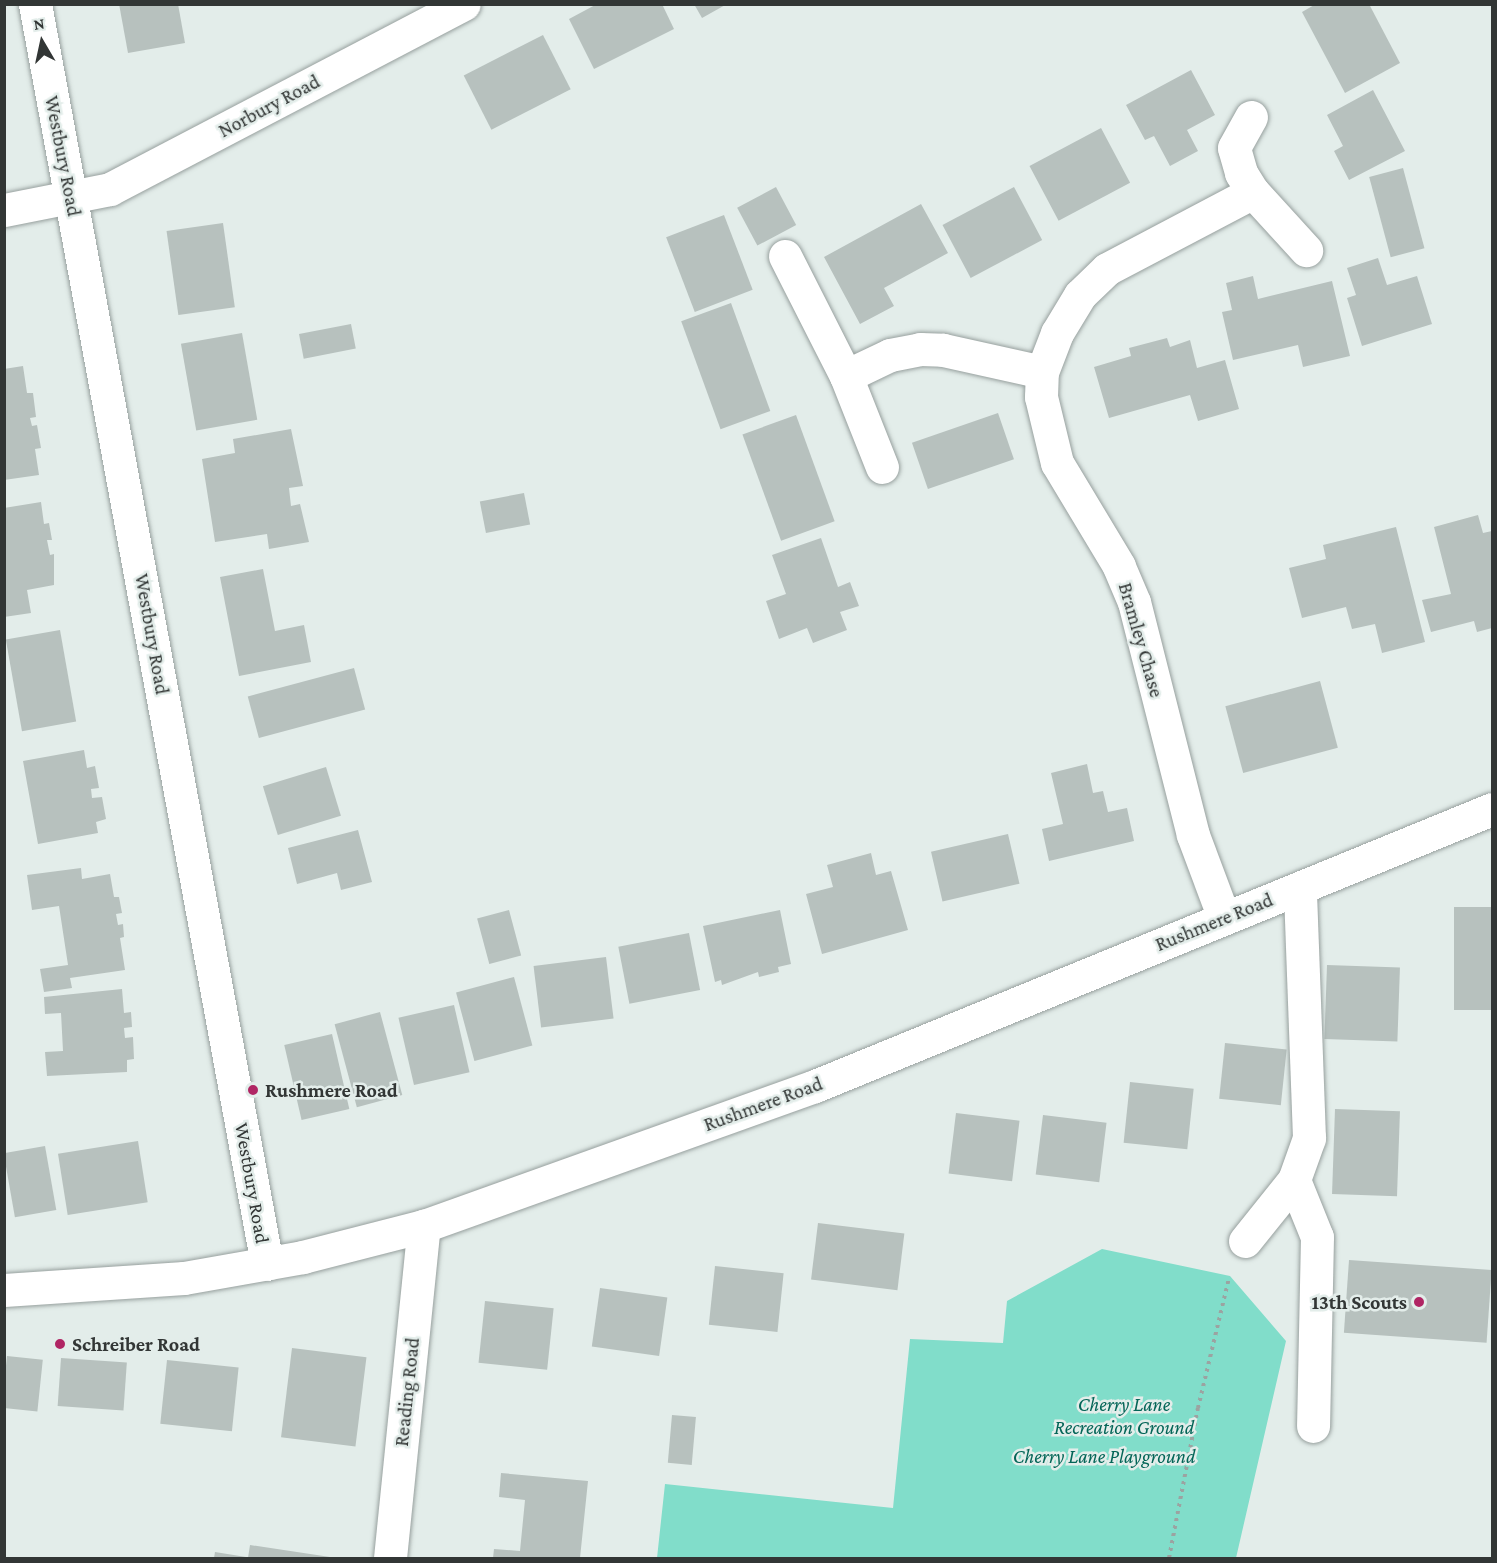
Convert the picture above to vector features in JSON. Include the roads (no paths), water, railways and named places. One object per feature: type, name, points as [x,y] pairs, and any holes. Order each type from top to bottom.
[{"type":"street","name":"Westbury Road","points":[[35,4],[267,1264]]},
{"type":"street","name":"Norbury Road","points":[[4,210],[110,189],[464,4]]},
{"type":"street","points":[[1251,117],[1234,148],[1241,173],[1253,192],[1306,250]]},
{"type":"street","name":"Bramley Chase","points":[[1224,918],[1193,835],[1134,602],[1119,566],[1057,463],[1041,397],[1042,372],[1057,333],[1080,295],[1107,269],[1253,192]]},
{"type":"street","points":[[785,256],[846,376],[882,467]]},
{"type":"street","points":[[846,376],[890,355],[920,349],[1042,372]]},
{"type":"street","name":"Rushmere Road","points":[[4,1290],[118,1285],[267,1264],[424,1226],[815,1086],[1492,809]]},
{"type":"street","points":[[1245,1241],[1294,1180],[1309,1138],[1300,888]]},
{"type":"street","points":[[1294,1180],[1317,1237],[1313,1426]]},
{"type":"street","name":"Reading Road","points":[[390,1558],[424,1226]]},
{"type":"place","name":"Rushmere Road","points":[[253,1090]]},
{"type":"place","name":"13th Scouts","points":[[1419,1302]]},
{"type":"place","name":"Schreiber Road","points":[[60,1344]]},
{"type":"park label","name":"Cherry Lane Recreation Ground","points":[[1124,1416]]},
{"type":"park label","name":"Cherry Lane Playground","points":[[1104,1456]]}]
